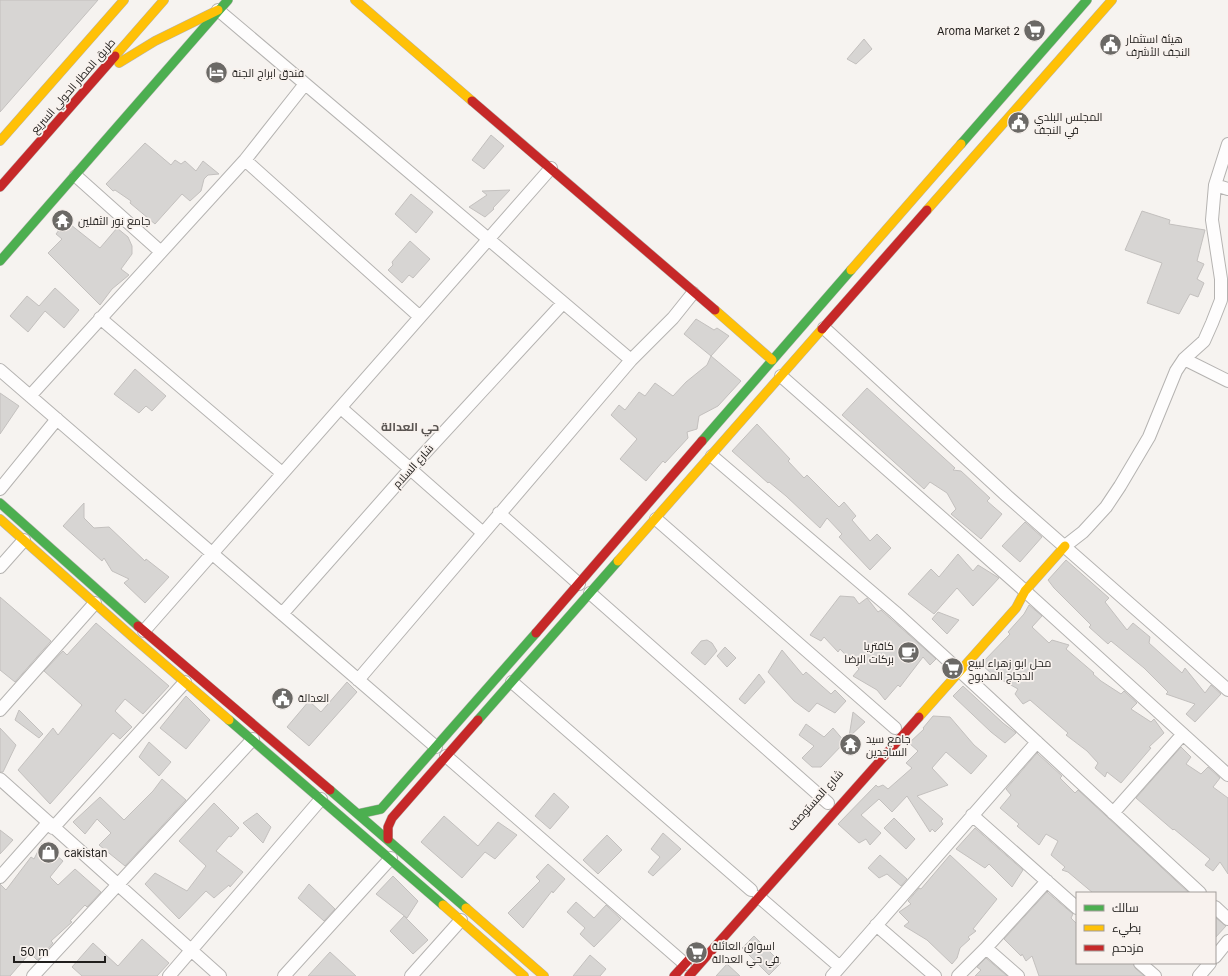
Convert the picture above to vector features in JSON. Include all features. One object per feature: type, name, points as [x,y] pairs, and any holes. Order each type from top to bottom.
[{"type":"main road","name":"طريق المطار الحولي السريع","points":[[0,141],[124,0]]},
{"type":"main road","name":"طريق المطار الحولي السريع","points":[[0,187],[164,0]]},
{"type":"main road","points":[[0,261],[76,176],[228,0]]},
{"type":"main road","points":[[355,0],[772,360]]},
{"type":"main road","points":[[358,814],[381,809],[1088,0]]},
{"type":"main road","points":[[388,839],[388,827],[392,818],[1112,0]]},
{"type":"main road","points":[[95,79],[142,48],[175,29],[218,10]]},
{"type":"main road","points":[[934,175],[948,188]]},
{"type":"main road","points":[[698,445],[712,456]]},
{"type":"main road","points":[[0,503],[144,631],[261,729],[388,839],[538,974]]},
{"type":"main road","points":[[15,516],[4,522],[185,682],[391,858],[524,976]]},
{"type":"main road","name":"شارع المستوصف","points":[[689,976],[713,949],[753,892],[795,857],[954,666],[1016,608],[1025,591],[1065,546]]},
{"type":"main road","name":"شارع المستوصف","points":[[1008,601],[1025,591]]},
{"type":"main road","points":[[253,739],[261,729]]},
{"type":"main road","points":[[381,809],[392,818]]},
{"type":"main road","points":[[787,850],[795,857]]},
{"type":"main road","points":[[674,976],[703,944],[713,949]]},
{"type":"street","points":[[218,10],[631,360]]},
{"type":"street","points":[[30,396],[245,160],[305,84]]},
{"type":"street","points":[[1065,546],[1083,532],[1106,507],[1135,463],[1149,437],[1176,370],[1184,358],[1204,341],[1221,300],[1221,279],[1212,220],[1215,184],[1228,144]]},
{"type":"street","points":[[245,160],[420,317]]},
{"type":"street","points":[[144,631],[551,168]]},
{"type":"street","points":[[76,176],[161,252]]},
{"type":"street","points":[[1215,184],[1228,189]]},
{"type":"street","points":[[358,680],[631,360],[673,318],[693,293]]},
{"type":"street","name":"شارع السلام","points":[[282,614],[411,468],[563,303]]},
{"type":"street","points":[[100,318],[282,474]]},
{"type":"street","points":[[824,328],[1007,496],[1228,690]]},
{"type":"street","points":[[1184,358],[1228,381]]},
{"type":"street","points":[[0,370],[436,747]]},
{"type":"street","points":[[781,376],[1025,591],[1228,775]]},
{"type":"street","points":[[341,408],[411,468],[483,533]]},
{"type":"street","points":[[0,489],[57,419]]},
{"type":"street","points":[[712,456],[895,612],[1199,892]]},
{"type":"street","points":[[499,513],[579,584]]},
{"type":"street","points":[[656,519],[895,728]]},
{"type":"street","points":[[0,567],[24,540]]},
{"type":"street","points":[[590,593],[828,803]]},
{"type":"street","points":[[0,710],[95,603]]},
{"type":"street","points":[[0,877],[51,825],[185,682]]},
{"type":"street","points":[[512,682],[753,892],[836,972],[1036,742]]},
{"type":"street","points":[[1113,813],[1183,734]]},
{"type":"street","points":[[33,976],[253,739]]},
{"type":"street","points":[[446,756],[685,964]]},
{"type":"street","points":[[0,779],[220,976]]},
{"type":"street","points":[[169,976],[321,799]]},
{"type":"street","points":[[972,815],[1076,907]]},
{"type":"street","points":[[284,976],[391,858]]},
{"type":"street","points":[[958,976],[986,948],[1047,881]]},
{"type":"street","points":[[1216,908],[1228,919]]},
{"type":"street","points":[[411,976],[461,920]]},
{"type":"street","points":[[876,925],[935,976]]},
{"type":"street","points":[[1216,956],[1228,941]]},
{"type":"street","points":[[986,948],[1018,976]]},
{"type":"street","points":[[1141,964],[1155,976]]},
{"type":"street","points":[[1199,976],[1209,964]]},
{"type":"building","points":[[0,0],[98,0],[0,112]]},
{"type":"building","points":[[864,39],[872,49],[856,64],[847,59]]},
{"type":"building","points":[[491,135],[504,146],[484,169],[472,160]]},
{"type":"building","points":[[145,143],[171,165],[175,160],[181,164],[185,161],[196,171],[203,161],[219,174],[208,175],[204,179],[201,191],[190,201],[182,194],[155,224],[130,203],[131,201],[115,190],[113,191],[106,184]]},
{"type":"building","points":[[510,190],[485,217],[469,207],[487,195],[482,191]]},
{"type":"building","points":[[411,194],[433,212],[416,233],[395,214]]},
{"type":"building","points":[[1142,211],[1170,220],[1169,224],[1205,230],[1197,261],[1204,264],[1197,279],[1204,283],[1198,297],[1190,294],[1179,314],[1147,303],[1162,263],[1125,250]]},
{"type":"building","points":[[66,221],[100,248],[117,228],[128,237],[132,246],[132,254],[121,269],[129,275],[112,289],[100,305],[48,253],[62,239],[56,234]]},
{"type":"building","points":[[410,241],[430,259],[413,278],[409,275],[402,283],[388,270],[393,265],[392,262]]},
{"type":"building","points":[[55,288],[79,310],[64,328],[45,311],[28,332],[10,316],[27,296],[39,306]]},
{"type":"building","points":[[696,319],[714,330],[717,328],[729,336],[711,356],[684,334]]},
{"type":"building","points":[[711,356],[741,381],[718,406],[699,416],[697,429],[687,432],[688,438],[665,463],[663,461],[646,481],[620,459],[637,439],[611,415],[619,405],[625,410],[639,392],[645,396],[655,383],[673,396],[686,382],[707,365]]},
{"type":"building","points":[[135,369],[166,396],[152,411],[146,406],[139,413],[114,394]]},
{"type":"building","points":[[867,388],[955,468],[953,470],[961,471],[990,498],[987,501],[1002,514],[981,539],[951,514],[956,509],[947,493],[930,482],[924,489],[842,415]]},
{"type":"building","points":[[0,393],[19,406],[0,434]]},
{"type":"building","points":[[757,424],[790,459],[788,461],[804,478],[807,475],[839,507],[844,502],[856,516],[852,520],[870,541],[877,534],[891,548],[870,570],[839,537],[842,534],[827,518],[820,528],[786,496],[769,482],[768,483],[732,451]]},
{"type":"building","points":[[84,503],[84,518],[94,528],[109,527],[145,561],[146,559],[169,577],[145,603],[124,583],[129,579],[112,571],[104,558],[102,561],[63,526]]},
{"type":"building","points":[[1025,522],[1042,537],[1020,562],[1002,546]]},
{"type":"building","points":[[958,554],[973,571],[978,565],[999,578],[973,606],[957,588],[934,614],[908,594],[931,569],[939,577]]},
{"type":"building","points":[[1066,560],[1109,598],[1105,602],[1127,630],[1133,623],[1150,637],[1149,643],[1182,673],[1185,668],[1205,693],[1211,685],[1221,694],[1195,722],[1186,714],[1195,704],[1166,694],[1168,692],[1144,668],[1111,641],[1108,644],[1089,627],[1091,625],[1054,588],[1048,580]]},
{"type":"building","points":[[840,596],[854,597],[859,604],[867,598],[878,612],[881,610],[936,659],[930,665],[923,657],[900,687],[898,685],[885,700],[877,690],[853,676],[859,669],[840,649],[838,652],[824,637],[821,641],[810,635]]},
{"type":"building","points":[[0,597],[51,641],[15,682],[0,670]]},
{"type":"building","points":[[1029,605],[1042,616],[1032,627],[1049,643],[1052,640],[1069,645],[1066,649],[1101,681],[1121,694],[1124,691],[1137,703],[1131,709],[1151,722],[1154,719],[1164,733],[1149,747],[1151,748],[1121,783],[1107,772],[1105,777],[1095,768],[1098,763],[1087,751],[1066,735],[1068,733],[1030,700],[1023,704],[1015,694],[1018,689],[993,675],[981,664],[1010,634],[1008,632],[1024,614]]},
{"type":"building","points":[[938,612],[959,620],[947,634],[932,619]]},
{"type":"building","points":[[96,623],[169,686],[143,714],[125,699],[115,711],[132,727],[120,739],[113,733],[50,804],[18,770],[53,728],[58,735],[82,705],[44,671],[63,651],[67,655]]},
{"type":"building","points":[[707,640],[712,643],[717,651],[705,665],[691,653],[701,641]]},
{"type":"building","points":[[725,647],[736,658],[727,667],[717,656]]},
{"type":"building","points":[[782,650],[803,675],[806,672],[831,694],[835,690],[846,701],[835,713],[817,703],[809,712],[794,701],[768,672]]},
{"type":"building","points":[[759,674],[765,682],[745,704],[739,699]]},
{"type":"building","points":[[347,682],[357,692],[309,746],[287,727],[309,701],[321,712]]},
{"type":"building","points":[[963,686],[1016,733],[1005,743],[991,732],[953,696]]},
{"type":"building","points":[[186,696],[210,720],[186,749],[160,728]]},
{"type":"building","points":[[19,710],[43,734],[39,738],[15,720]]},
{"type":"building","points":[[853,712],[865,722],[849,737]]},
{"type":"building","points":[[933,716],[950,717],[974,745],[987,756],[971,774],[946,752],[932,768],[948,785],[917,796],[943,819],[941,821],[943,824],[935,832],[932,829],[930,832],[907,796],[892,812],[879,799],[861,815],[881,833],[870,845],[866,839],[859,843],[838,824],[876,785],[878,787],[883,785],[888,789],[912,768],[906,763],[918,751],[909,743],[924,729],[923,728]]},
{"type":"building","points":[[806,724],[824,737],[833,728],[845,742],[821,767],[812,767],[802,758],[814,746],[799,735]]},
{"type":"building","points":[[0,728],[16,745],[3,772],[0,772]]},
{"type":"building","points":[[149,742],[171,762],[159,776],[139,757]]},
{"type":"building","points":[[1181,747],[1191,757],[1186,764],[1201,774],[1208,767],[1220,778],[1213,787],[1228,798],[1228,874],[1220,862],[1213,871],[1205,865],[1210,859],[1136,798]]},
{"type":"building","points":[[1037,753],[1062,776],[1060,778],[1075,793],[1078,790],[1188,892],[1092,892],[1068,872],[1062,870],[1065,867],[1051,855],[1058,841],[1046,834],[1039,845],[1017,826],[1019,824],[1000,808],[1011,795],[1006,789]]},
{"type":"building","points":[[162,779],[186,800],[125,866],[99,845],[111,833],[97,819],[85,834],[73,822],[100,797],[124,820],[153,791]]},
{"type":"building","points":[[554,793],[569,807],[550,829],[535,816]]},
{"type":"building","points":[[214,803],[239,828],[231,837],[229,836],[216,851],[243,872],[230,887],[229,885],[214,898],[206,891],[179,919],[145,884],[155,873],[187,891],[206,866],[179,841]]},
{"type":"building","points":[[257,813],[271,827],[263,843],[243,823]]},
{"type":"building","points":[[444,816],[478,846],[498,822],[517,835],[495,859],[485,852],[462,878],[421,842]]},
{"type":"building","points":[[894,818],[915,839],[906,849],[884,828]]},
{"type":"building","points":[[975,828],[1023,870],[1012,887],[989,864],[985,868],[956,849]]},
{"type":"building","points":[[0,830],[13,840],[0,854]]},
{"type":"building","points":[[663,833],[681,849],[653,876],[648,872],[660,857],[651,849]]},
{"type":"building","points":[[607,835],[622,850],[598,874],[583,860]]},
{"type":"building","points":[[42,843],[63,861],[50,877],[58,885],[75,869],[101,892],[87,907],[85,905],[70,921],[72,922],[51,941],[53,943],[39,959],[37,960],[30,953],[10,976],[0,976],[0,884],[6,890],[31,857],[34,859]]},
{"type":"building","points":[[880,855],[907,879],[901,886],[887,874],[879,878],[868,868]]},
{"type":"building","points":[[950,855],[997,899],[973,929],[976,931],[968,937],[970,939],[960,948],[957,958],[952,964],[927,940],[904,926],[909,922],[899,912],[911,904],[908,901],[919,888],[921,889]]},
{"type":"building","points":[[548,864],[565,879],[553,893],[552,891],[523,928],[508,913],[540,881],[536,877]]},
{"type":"building","points":[[393,876],[418,901],[407,918],[376,894]]},
{"type":"building","points":[[309,884],[335,909],[324,921],[298,898]]},
{"type":"building","points":[[1047,892],[1073,914],[1071,918],[1076,923],[1076,964],[1133,964],[1135,968],[1144,976],[1039,976],[1032,956],[1026,961],[1022,954],[1021,956],[1004,939]]},
{"type":"building","points":[[576,902],[594,918],[606,905],[621,919],[594,947],[580,934],[585,928],[567,912]]},
{"type":"building","points":[[404,916],[428,940],[413,954],[390,931]]},
{"type":"building","points":[[1216,918],[1226,926],[1216,937]]},
{"type":"building","points":[[754,936],[781,963],[769,975],[742,948]]},
{"type":"building","points":[[142,939],[169,963],[157,976],[82,976],[72,967],[93,943],[118,966]]},
{"type":"building","points":[[330,952],[356,976],[308,976]]},
{"type":"building","points":[[590,955],[606,969],[600,976],[573,976]]},
{"type":"building","points":[[986,958],[1007,976],[975,976],[981,970],[977,967]]},
{"type":"building","points":[[727,964],[740,976],[716,976]]},
{"type":"traffic: fast","points":[[0,261],[228,0]]},
{"type":"traffic: fast","points":[[961,144],[1087,0]]},
{"type":"traffic: fast","points":[[702,441],[851,270]]},
{"type":"traffic: fast","points":[[0,503],[138,626]]},
{"type":"traffic: fast","points":[[478,720],[618,561]]},
{"type":"traffic: fast","points":[[358,814],[381,809],[536,633]]},
{"type":"traffic: fast","points":[[229,720],[443,905]]},
{"type":"traffic: fast","points":[[330,790],[466,908]]},
{"type":"traffic: slow","points":[[0,141],[124,0]]},
{"type":"traffic: slow","points":[[115,56],[164,0]]},
{"type":"traffic: slow","points":[[355,0],[472,101]]},
{"type":"traffic: slow","points":[[927,210],[1112,0]]},
{"type":"traffic: slow","points":[[119,63],[155,41],[218,10]]},
{"type":"traffic: slow","points":[[851,270],[961,144]]},
{"type":"traffic: slow","points":[[715,310],[772,360]]},
{"type":"traffic: slow","points":[[618,561],[822,329]]},
{"type":"traffic: slow","points":[[0,519],[136,640],[229,720]]},
{"type":"traffic: slow","points":[[919,717],[1016,608],[1025,591],[1065,546]]},
{"type":"traffic: slow","points":[[443,905],[524,976]]},
{"type":"traffic: slow","points":[[466,908],[544,976]]},
{"type":"traffic: jam","points":[[0,187],[115,56]]},
{"type":"traffic: jam","points":[[472,101],[715,310]]},
{"type":"traffic: jam","points":[[822,329],[927,210]]},
{"type":"traffic: jam","points":[[536,633],[702,441]]},
{"type":"traffic: jam","points":[[138,626],[330,790]]},
{"type":"traffic: jam","points":[[689,976],[919,717]]},
{"type":"traffic: jam","points":[[388,839],[388,827],[392,818],[478,720]]},
{"type":"traffic: jam","points":[[674,976],[694,954]]},
{"type":"place","name":"Aroma Market 2","points":[[1035,31]]},
{"type":"place","name":"هيئة استثمار النجف الأشرف","points":[[1110,45]]},
{"type":"place","name":"فندق ابراج الجنة","points":[[217,73]]},
{"type":"place","name":"المجلس البلدي في النجف","points":[[1018,123]]},
{"type":"place","name":"جامع نور الثقلين","points":[[62,221]]},
{"type":"place","name":"كافتريا بركات الرضا","points":[[909,652]]},
{"type":"place","name":"محل ابو زهراء لبيع الدجاج المذبوح","points":[[953,669]]},
{"type":"place","name":"العدالة","points":[[282,698]]},
{"type":"place","name":"جامع سيد الساجدين","points":[[850,745]]},
{"type":"place","name":"cakistan","points":[[48,853]]},
{"type":"place","name":"اسواق العائلة في حي العدالة","points":[[697,952]]},
{"type":"district","name":"حي العدالة","points":[[410,426]]}]
